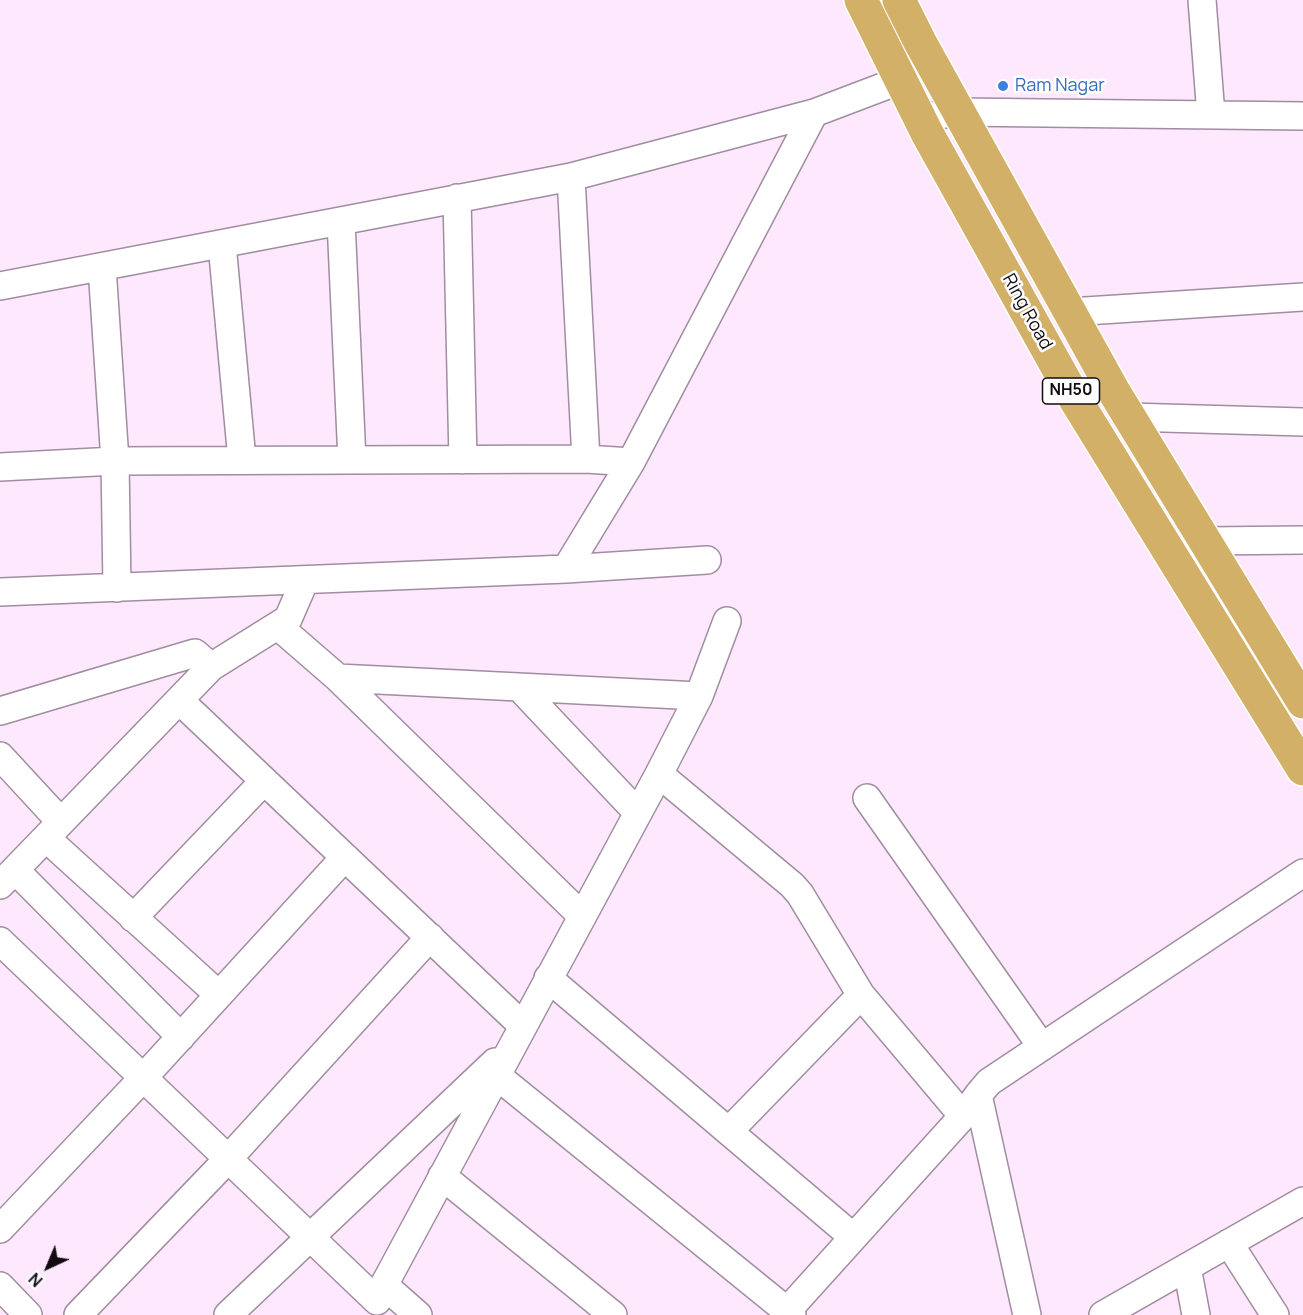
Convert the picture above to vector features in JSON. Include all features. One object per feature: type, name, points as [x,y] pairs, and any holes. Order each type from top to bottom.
[{"type":"highway","name":"Ring Road","points":[[861,0],[919,118],[1075,399],[1303,769]]},
{"type":"highway","name":"Ring Road","points":[[899,0],[935,69],[1129,417],[1303,702]]},
{"type":"street","points":[[1202,0],[1211,115]]},
{"type":"street","points":[[0,286],[571,177],[814,112],[935,69]]},
{"type":"street","points":[[566,569],[631,462],[814,112]]},
{"type":"street","points":[[919,118],[959,112],[1303,116]]},
{"type":"street","points":[[571,177],[586,459]]},
{"type":"street","points":[[457,198],[463,460]]},
{"type":"street","points":[[341,221],[352,460]]},
{"type":"street","points":[[222,243],[242,460]]},
{"type":"street","points":[[102,267],[115,461],[117,588]]},
{"type":"street","points":[[1070,312],[1303,297]]},
{"type":"street","points":[[1129,417],[1303,422]]},
{"type":"street","points":[[0,467],[115,461],[586,459],[631,462]]},
{"type":"street","points":[[1205,541],[1303,540]]},
{"type":"street","points":[[0,592],[566,569],[707,560]]},
{"type":"street","points":[[181,1036],[7,878],[211,667],[288,619],[305,580]]},
{"type":"street","points":[[377,1300],[517,1035],[659,774],[699,696],[727,621]]},
{"type":"street","points":[[278,626],[338,678],[582,916]]},
{"type":"street","points":[[0,711],[195,653],[211,667]]},
{"type":"street","points":[[338,678],[699,696]]},
{"type":"street","points":[[519,687],[637,812]]},
{"type":"street","points":[[179,700],[430,937],[517,1035]]},
{"type":"street","points":[[0,756],[54,830],[134,918],[219,995]]},
{"type":"street","points":[[659,774],[792,885],[800,894],[861,995],[970,1105],[1027,1315]]},
{"type":"street","points":[[134,918],[264,781]]},
{"type":"street","points":[[867,798],[1042,1047]]},
{"type":"street","points":[[0,1229],[143,1078],[345,857]]},
{"type":"street","points":[[496,1075],[790,1313],[853,1237],[989,1082],[1303,873]]},
{"type":"street","points":[[78,1315],[228,1158],[430,937]]},
{"type":"street","points":[[0,941],[377,1300],[418,1315]]},
{"type":"street","points":[[548,978],[853,1237]]},
{"type":"street","points":[[729,1131],[861,995]]},
{"type":"street","points":[[228,1315],[517,1035]]},
{"type":"street","points":[[442,1176],[613,1315]]},
{"type":"street","points":[[1103,1315],[1303,1201]]},
{"type":"street","points":[[1229,1243],[1275,1315]]},
{"type":"street","points":[[1187,1267],[1196,1315]]},
{"type":"street","points":[[1,1291],[28,1315]]},
{"type":"place","name":"Ram Nagar","points":[[1003,86]]}]
